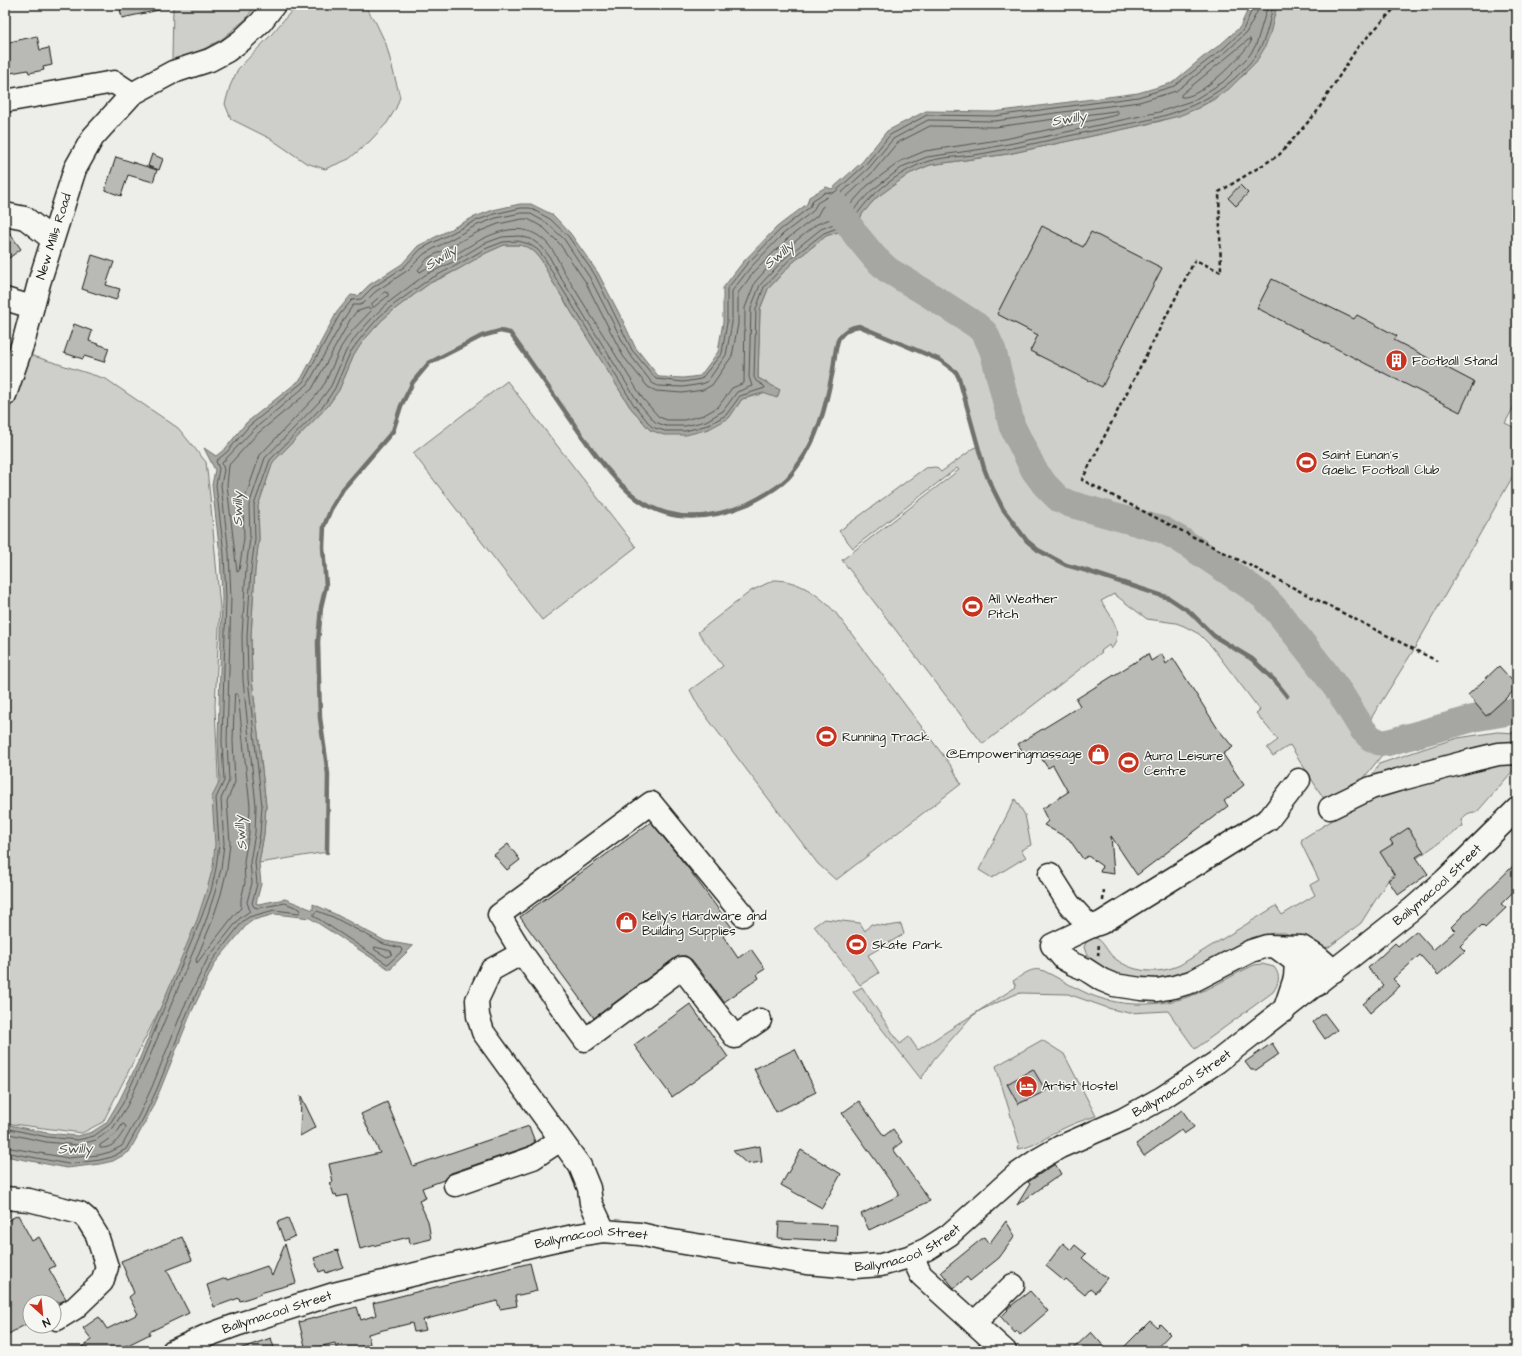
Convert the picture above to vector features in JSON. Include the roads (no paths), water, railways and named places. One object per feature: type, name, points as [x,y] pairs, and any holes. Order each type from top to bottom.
[{"type":"main road","name":"New Mills Road","points":[[5,395],[24,340],[52,239],[75,169],[93,137],[132,94],[173,72],[210,60],[242,40],[261,22],[274,5]]},
{"type":"main road","points":[[5,101],[114,82],[132,94]]},
{"type":"main road","points":[[5,214],[25,218],[52,239]]},
{"type":"main road","points":[[5,299],[32,307]]},
{"type":"main road","points":[[1330,808],[1371,788],[1398,780],[1498,754],[1517,753]]},
{"type":"main road","points":[[1298,780],[1269,819],[1101,923],[1061,941],[1064,959],[1114,985],[1141,990],[1157,990],[1191,982],[1260,947],[1302,947],[1318,957],[1334,971]]},
{"type":"main road","points":[[743,915],[651,803],[499,915],[522,953],[584,1040],[682,968],[735,1037],[760,1020]]},
{"type":"main road","name":"Ballymacool Street","points":[[173,1351],[233,1326],[334,1294],[549,1242],[604,1231],[640,1234],[666,1240],[782,1259],[854,1267],[881,1265],[912,1256],[927,1249],[949,1235],[1016,1174],[1039,1159],[1060,1147],[1124,1119],[1166,1096],[1217,1062],[1412,910],[1516,811]]},
{"type":"main road","points":[[1050,874],[1069,904],[1090,927]]},
{"type":"main road","points":[[1276,947],[1296,962],[1317,985]]},
{"type":"main road","points":[[522,953],[492,970],[477,1000],[478,1016],[482,1032],[580,1166],[589,1188],[591,1203],[604,1231]]},
{"type":"main road","points":[[1284,1011],[1295,978],[1296,962]]},
{"type":"main road","points":[[454,1185],[533,1158],[560,1140]]},
{"type":"main road","points":[[5,1198],[29,1200],[80,1213],[87,1219],[97,1235],[107,1267],[102,1282],[75,1308],[62,1316]]},
{"type":"main road","points":[[912,1256],[921,1275],[1005,1351]]},
{"type":"main road","points":[[974,1323],[1013,1285]]},
{"type":"water","name":"Swilly","points":[[1250,5],[1277,5],[1270,34],[1264,49],[1256,62],[1229,89],[1198,108],[1179,116],[1134,127],[1008,154],[930,165],[909,174],[876,198],[863,213],[855,227],[856,235],[854,233],[838,232],[826,236],[792,263],[768,289],[760,309],[758,378],[780,390],[777,398],[763,393],[742,399],[729,418],[709,429],[686,435],[664,435],[650,430],[630,407],[551,279],[542,261],[536,253],[528,247],[519,245],[504,245],[486,253],[459,269],[430,283],[382,320],[363,341],[354,355],[339,390],[327,407],[273,462],[258,506],[259,539],[255,570],[251,636],[252,679],[266,806],[264,834],[259,863],[261,884],[256,903],[258,904],[285,899],[313,910],[313,904],[385,941],[413,946],[391,969],[389,969],[310,918],[275,914],[250,921],[215,963],[191,1013],[147,1119],[129,1152],[113,1161],[67,1168],[5,1156],[5,1124],[47,1133],[78,1136],[92,1132],[106,1123],[119,1101],[139,1060],[197,920],[213,867],[215,844],[212,797],[220,781],[218,741],[222,597],[220,554],[212,485],[215,470],[204,448],[216,456],[225,449],[246,423],[301,379],[337,312],[351,295],[358,296],[369,285],[402,264],[418,246],[472,218],[493,210],[520,204],[531,204],[553,215],[570,233],[598,273],[635,347],[659,377],[683,378],[700,376],[718,352],[723,322],[723,288],[743,262],[777,227],[807,204],[809,197],[826,187],[832,189],[862,162],[887,131],[926,111],[994,112],[1138,93],[1172,83],[1240,27]]},
{"type":"waterway","points":[[837,207],[856,235],[875,258],[888,270],[976,325],[985,333],[993,351],[1012,426],[1034,470],[1045,485],[1059,499],[1070,504],[1163,530],[1181,540],[1251,587],[1264,597],[1278,612],[1321,667],[1340,693],[1363,730],[1371,738],[1379,742],[1386,743],[1475,718],[1509,712],[1517,713]]},
{"type":"waterway","points":[[327,852],[328,774],[320,718],[318,642],[321,607],[326,586],[323,547],[324,526],[331,509],[343,489],[393,431],[401,406],[413,382],[429,363],[482,336],[500,331],[510,333],[591,449],[605,467],[629,492],[642,502],[657,510],[686,516],[702,516],[733,510],[764,496],[788,478],[806,453],[816,434],[828,392],[836,348],[839,338],[843,333],[853,327],[859,326],[940,360],[956,372],[959,378],[989,481],[1003,509],[1027,541],[1038,550],[1066,565],[1169,598],[1190,612],[1214,636],[1252,659],[1275,681],[1287,696]]},
{"type":"place","name":"Football Stand","points":[[1397,361]]},
{"type":"place","name":"Saint Eunan's Gaelic Football Club","points":[[1307,462]]},
{"type":"place","name":"All Weather Pitch","points":[[972,606]]},
{"type":"place","name":"Running Track","points":[[826,737]]},
{"type":"place","name":"@Empoweringmassage","points":[[1098,754]]},
{"type":"place","name":"Aura Leisure Centre","points":[[1128,763]]},
{"type":"place","name":"Kelly's Hardware and Building Supplies","points":[[626,923]]},
{"type":"place","name":"Skate Park","points":[[857,945]]},
{"type":"place","name":"Artist Hostel","points":[[1027,1086]]}]
